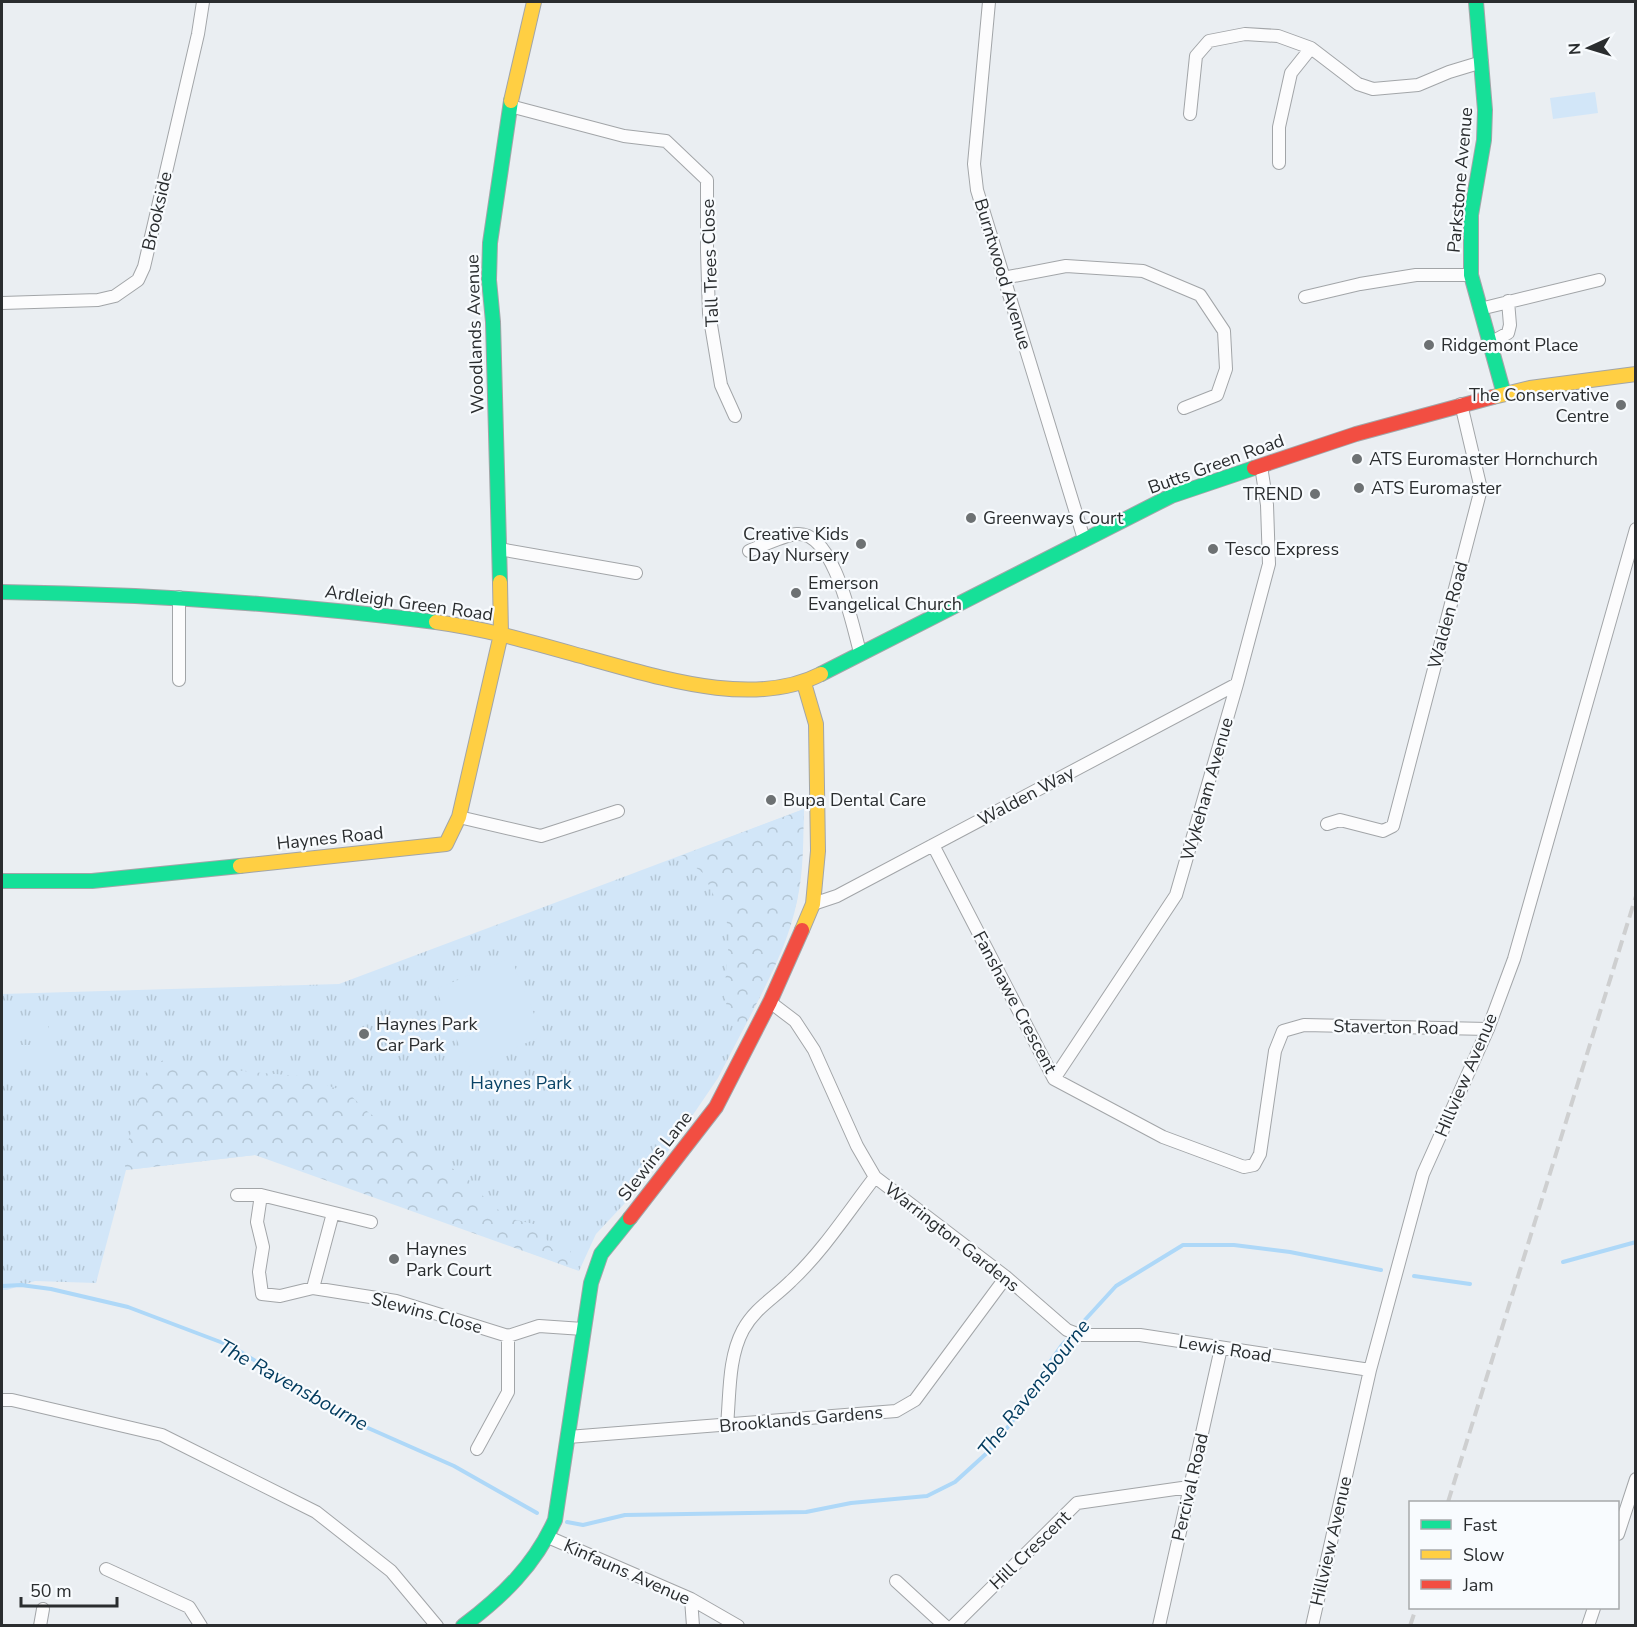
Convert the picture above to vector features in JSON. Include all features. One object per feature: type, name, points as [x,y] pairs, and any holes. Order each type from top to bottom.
[{"type":"street","name":"Brookside","points":[[2,303],[98,300],[115,296],[138,280],[144,267],[203,2]]},
{"type":"street","name":"Woodlands Avenue","points":[[501,634],[493,322],[489,280],[490,243],[510,106],[534,2]]},
{"type":"street","name":"Burntwood Avenue","points":[[989,2],[974,164],[980,202],[1084,538]]},
{"type":"street","name":"Parkstone Avenue","points":[[1476,2],[1485,130],[1471,215],[1471,275],[1504,394]]},
{"type":"street","points":[[1190,114],[1196,56],[1209,41],[1245,34],[1278,36],[1311,48],[1358,84],[1373,89],[1418,85],[1482,62]]},
{"type":"street","points":[[1279,164],[1279,127],[1291,73],[1311,48]]},
{"type":"street","name":"Tall Trees Close","points":[[510,106],[624,136],[666,141],[707,180],[706,252],[709,313],[721,385],[735,416]]},
{"type":"street","points":[[1003,278],[1065,266],[1143,271],[1200,295],[1224,331],[1227,369],[1217,395],[1185,408]]},
{"type":"street","points":[[1305,297],[1360,284],[1416,275],[1471,275]]},
{"type":"street","points":[[1480,309],[1599,280]]},
{"type":"street","points":[[1490,343],[1508,333],[1510,325],[1508,302]]},
{"type":"street","name":"Butts Green Road","points":[[804,683],[860,652],[1171,496],[1356,434],[1461,404],[1530,388],[1635,374]]},
{"type":"street","name":"Walden Road","points":[[1327,824],[1340,820],[1383,831],[1393,826],[1481,489],[1461,404]]},
{"type":"street","name":"Wykeham Avenue","points":[[1054,1079],[1176,895],[1269,564],[1267,505],[1261,466]]},
{"type":"street","name":"Hillview Avenue","points":[[1312,1626],[1370,1370],[1423,1174],[1488,1029],[1514,959],[1635,529]]},
{"type":"street","points":[[749,550],[798,534],[816,539],[833,562],[860,652]]},
{"type":"street","points":[[499,549],[636,573]]},
{"type":"street","name":"Ardleigh Green Road","points":[[2,592],[179,597],[388,616],[501,634],[660,678],[734,690],[768,690],[804,683]]},
{"type":"street","points":[[179,597],[179,680]]},
{"type":"street","name":"Haynes Road","points":[[2,881],[92,881],[446,844],[459,818],[501,634]]},
{"type":"street","name":"Slewins Lane","points":[[463,1626],[507,1589],[531,1563],[548,1537],[556,1514],[591,1283],[601,1254],[716,1107],[770,1002],[813,904],[818,851],[816,724],[804,683]]},
{"type":"street","name":"Walden Way","points":[[813,904],[837,896],[1237,684]]},
{"type":"street","points":[[459,818],[542,836],[618,811]]},
{"type":"street","name":"Fanshawe Crescent","points":[[933,845],[1054,1079],[1163,1137],[1244,1167],[1254,1165],[1260,1154],[1275,1051],[1283,1031],[1304,1025]]},
{"type":"street","name":"Warrington Gardens","points":[[770,1002],[795,1021],[814,1050],[857,1146],[875,1177],[1006,1277],[1067,1330],[1080,1335]]},
{"type":"street","name":"Staverton Road","points":[[1304,1025],[1488,1029]]},
{"type":"street","points":[[727,1425],[734,1356],[743,1331],[759,1307],[791,1282],[817,1253],[875,1177]]},
{"type":"street","points":[[237,1195],[261,1195],[371,1222]]},
{"type":"street","name":"Slewins Close","points":[[261,1195],[258,1222],[264,1247],[259,1272],[262,1294],[280,1296],[313,1288],[396,1301],[508,1336]]},
{"type":"street","points":[[313,1288],[333,1213]]},
{"type":"street","name":"Brooklands Gardens","points":[[568,1437],[896,1411],[915,1400],[1006,1277]]},
{"type":"street","points":[[477,1449],[508,1392],[508,1336],[539,1326],[583,1329]]},
{"type":"street","name":"Lewis Road","points":[[1080,1335],[1140,1335],[1370,1370]]},
{"type":"street","name":"Percival Road","points":[[1159,1626],[1221,1348]]},
{"type":"street","points":[[2,1400],[12,1400],[162,1436],[316,1512],[391,1571],[438,1626]]},
{"type":"street","points":[[1619,1528],[1635,1479]]},
{"type":"street","name":"Hill Crescent","points":[[953,1626],[1077,1503],[1189,1487]]},
{"type":"street","name":"Kinfauns Avenue","points":[[548,1537],[691,1599],[738,1626]]},
{"type":"street","points":[[106,1569],[189,1607],[201,1626]]},
{"type":"street","points":[[896,1581],[945,1626]]},
{"type":"street","points":[[691,1599],[693,1626]]},
{"type":"street","points":[[40,1626],[42,1609]]},
{"type":"street","points":[[1588,1626],[1594,1609]]},
{"type":"green space","points":[[1595,92],[1598,113],[1553,119],[1550,98]]},
{"type":"green space","name":"Haynes Park","points":[[804,809],[797,901],[785,941],[760,997],[718,1078],[669,1150],[596,1234],[579,1271],[337,1181],[255,1155],[126,1170],[96,1283],[35,1281],[2,1290],[2,994],[339,984]]},
{"type":"green space","points":[[804,809],[801,878],[793,918],[774,968],[741,1033],[732,1023],[724,996],[730,929],[703,873],[681,856]]},
{"type":"green space","points":[[511,958],[543,1036],[468,1067],[436,989]]},
{"type":"green space","points":[[2,1018],[48,1018],[48,1039],[2,1039]]},
{"type":"green space","points":[[3,1045],[49,1045],[49,1066],[3,1066]]},
{"type":"green space","points":[[163,1060],[299,1076],[347,1092],[369,1113],[467,1178],[490,1204],[512,1219],[538,1225],[552,1249],[569,1246],[574,1269],[255,1155],[126,1170],[123,1157],[133,1126],[143,1075]]},
{"type":"waterway","name":"The Ravensbourne","points":[[1563,1262],[1636,1242]]},
{"type":"waterway","name":"The Ravensbourne","points":[[567,1522],[583,1525],[625,1515],[806,1512],[851,1503],[927,1496],[955,1482],[988,1452],[1030,1399],[1043,1372],[1062,1345],[1116,1286],[1183,1245],[1234,1245],[1290,1252],[1381,1270]]},
{"type":"waterway","name":"The Ravensbourne","points":[[1414,1276],[1470,1284]]},
{"type":"waterway","name":"The Ravensbourne","points":[[2,1286],[21,1285],[51,1289],[128,1307],[231,1346],[359,1424],[454,1466],[537,1513]]},
{"type":"railway","points":[[1448,1501],[1636,896]]},
{"type":"railway","points":[[1410,1626],[1416,1609]]},
{"type":"traffic: fast","points":[[1476,2],[1485,110],[1484,140],[1471,215],[1471,275],[1504,394]]},
{"type":"traffic: fast","points":[[500,582],[493,322],[489,280],[490,243],[511,101]]},
{"type":"traffic: fast","points":[[821,674],[1171,496],[1254,468]]},
{"type":"traffic: fast","points":[[2,592],[219,601],[436,622]]},
{"type":"traffic: fast","points":[[2,881],[92,881],[240,866]]},
{"type":"traffic: fast","points":[[463,1626],[491,1604],[516,1579],[538,1551],[555,1520],[591,1283],[601,1254],[630,1218]]},
{"type":"traffic: slow","points":[[511,101],[534,2]]},
{"type":"traffic: slow","points":[[1493,397],[1530,388],[1636,374]]},
{"type":"traffic: slow","points":[[240,866],[446,844],[459,817],[501,634],[500,582]]},
{"type":"traffic: slow","points":[[436,622],[532,642],[675,681],[705,686],[766,689],[794,684],[821,674]]},
{"type":"traffic: slow","points":[[802,930],[813,904],[818,851],[816,724],[804,683]]},
{"type":"traffic: jam","points":[[1254,468],[1356,434],[1493,397]]},
{"type":"traffic: jam","points":[[630,1218],[716,1107],[770,1002],[802,930]]},
{"type":"place","name":"Ridgemont Place","points":[[1429,345]]},
{"type":"place","name":"The Conservative Centre","points":[[1621,405]]},
{"type":"place","name":"ATS Euromaster Hornchurch","points":[[1357,459]]},
{"type":"place","name":"ATS Euromaster","points":[[1359,488]]},
{"type":"place","name":"TREND","points":[[1315,494]]},
{"type":"place","name":"Greenways Court","points":[[971,518]]},
{"type":"place","name":"Creative Kids Day Nursery","points":[[861,544]]},
{"type":"place","name":"Tesco Express","points":[[1213,549]]},
{"type":"place","name":"Emerson Evangelical Church","points":[[796,593]]},
{"type":"place","name":"Bupa Dental Care","points":[[771,800]]},
{"type":"place","name":"Haynes Park Car Park","points":[[364,1034]]},
{"type":"place","name":"Haynes Park Court","points":[[394,1259]]}]
